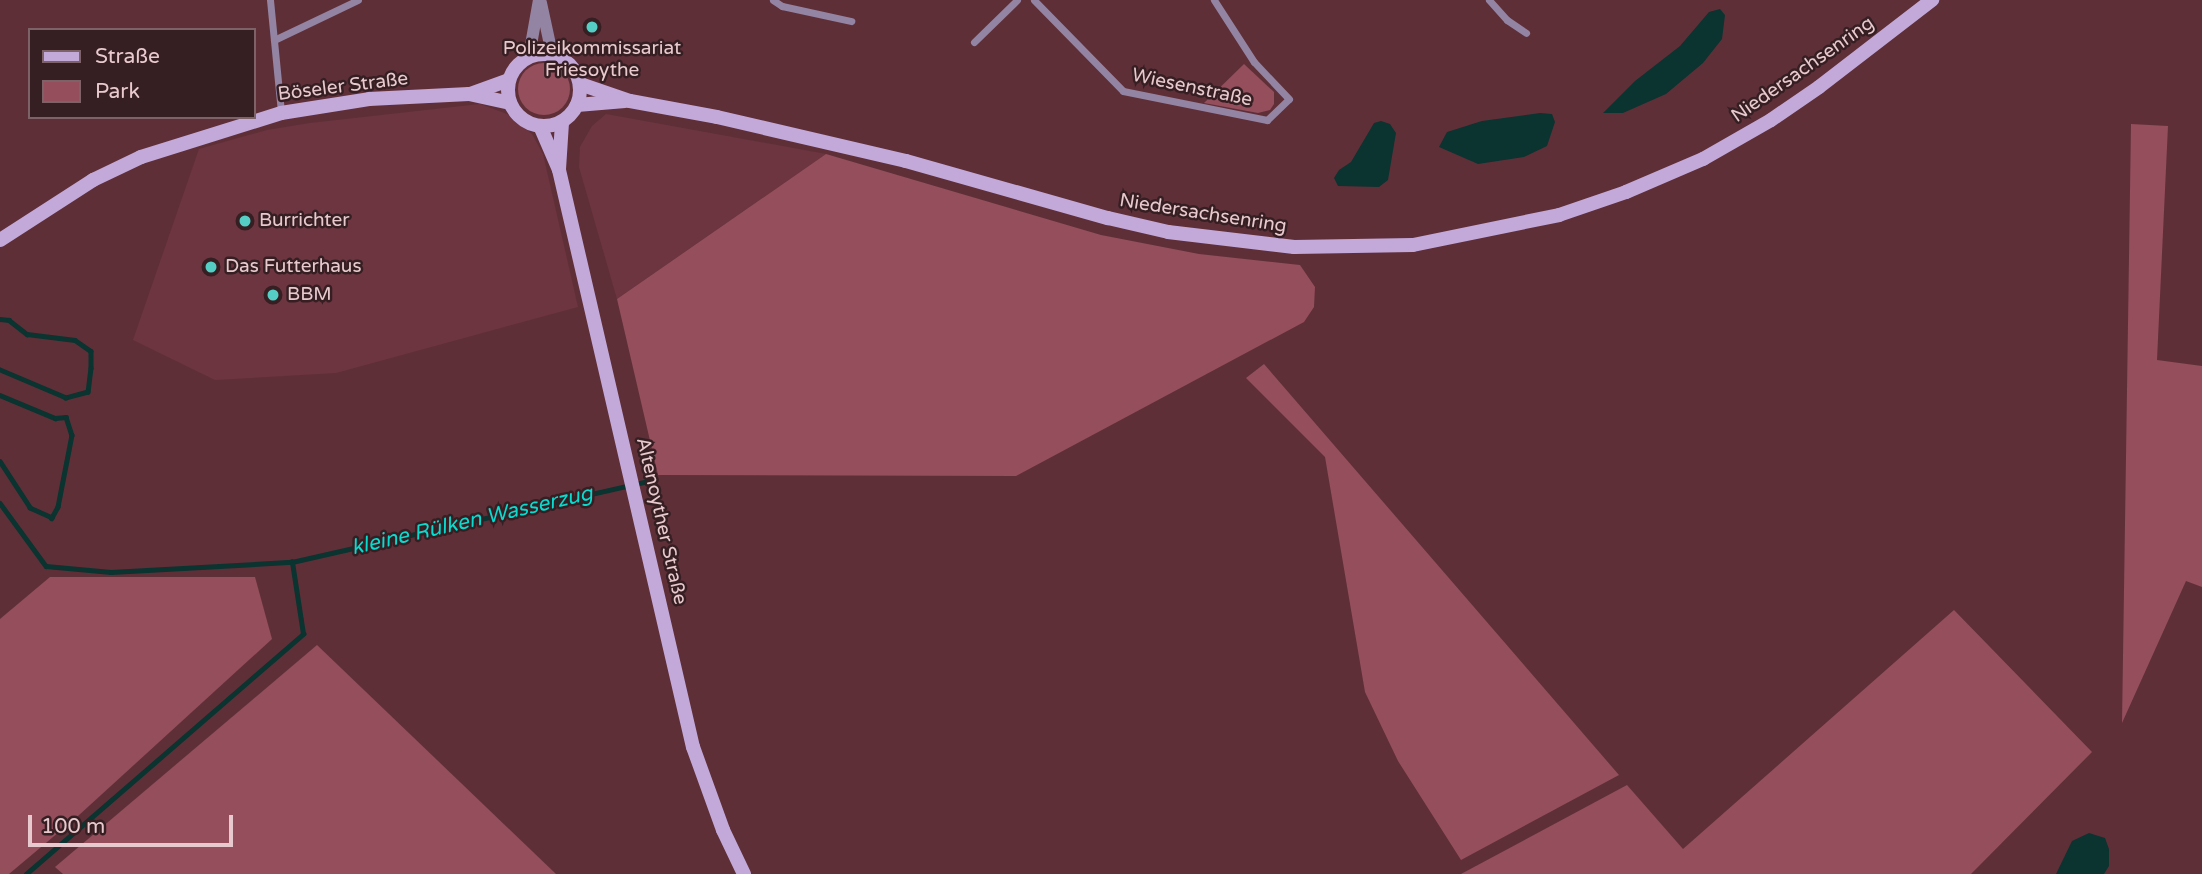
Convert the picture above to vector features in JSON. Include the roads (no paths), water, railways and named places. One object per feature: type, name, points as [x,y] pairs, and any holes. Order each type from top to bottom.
[{"type":"main road","name":"Niedersachsenring","points":[[580,83],[630,101],[717,117],[906,161],[1108,218],[1168,232],[1294,247],[1413,244],[1559,215],[1626,192],[1703,159],[1790,107],[1932,0]]},
{"type":"main road","points":[[552,54],[571,65],[580,83],[577,105],[562,122],[540,126],[522,119],[510,103],[509,80],[513,70],[529,56],[552,54]]},
{"type":"main road","name":"Böseler Straße","points":[[469,94],[509,80]]},
{"type":"main road","name":"Böseler Straße","points":[[0,240],[84,185],[141,157],[194,138],[281,113],[369,99],[469,94],[510,103]]},
{"type":"main road","name":"Niedersachsenring","points":[[577,105],[630,101]]},
{"type":"main road","name":"Altenoyther Straße","points":[[559,170],[562,122]]},
{"type":"main road","name":"Altenoyther Straße","points":[[540,126],[559,170],[693,747],[723,830],[744,874]]},
{"type":"street","points":[[270,0],[281,113]]},
{"type":"street","points":[[274,40],[358,0]]},
{"type":"street","points":[[540,0],[552,54]]},
{"type":"street","points":[[529,56],[540,0]]},
{"type":"street","points":[[773,0],[782,6],[851,21]]},
{"type":"street","points":[[974,43],[1017,0]]},
{"type":"street","name":"Wiesenstraße","points":[[1034,0],[1123,91],[1267,120],[1289,99],[1255,62],[1214,0]]},
{"type":"street","points":[[1489,0],[1507,20],[1526,33]]},
{"type":"water","points":[[1720,9],[1725,15],[1722,39],[1703,63],[1666,94],[1623,113],[1603,113],[1635,81],[1680,46],[1709,12]]},
{"type":"water","points":[[1540,113],[1552,114],[1555,122],[1547,146],[1524,157],[1478,164],[1439,147],[1447,132],[1482,121]]},
{"type":"water","points":[[1381,121],[1390,124],[1396,133],[1388,180],[1379,187],[1338,186],[1334,178],[1339,170],[1351,162],[1374,123]]},
{"type":"water","points":[[2089,833],[2105,838],[2109,849],[2109,866],[2104,874],[2056,874],[2072,841]]},
{"type":"waterway","points":[[0,319],[9,320],[27,334],[75,340],[91,351],[88,392],[66,398],[0,370]]},
{"type":"waterway","points":[[0,395],[55,418],[66,417],[72,435],[58,507],[52,518],[30,508],[0,462]]},
{"type":"waterway","name":"kleine Rülken Wasserzug","points":[[0,503],[46,566],[111,572],[292,562],[652,480]]},
{"type":"waterway","points":[[26,874],[303,634],[292,562]]},
{"type":"place","name":"Polizeikommissariat Friesoythe","points":[[592,27]]},
{"type":"place","name":"Burrichter","points":[[245,221]]},
{"type":"place","name":"Das Futterhaus","points":[[211,267]]},
{"type":"place","name":"BBM","points":[[273,295]]}]
